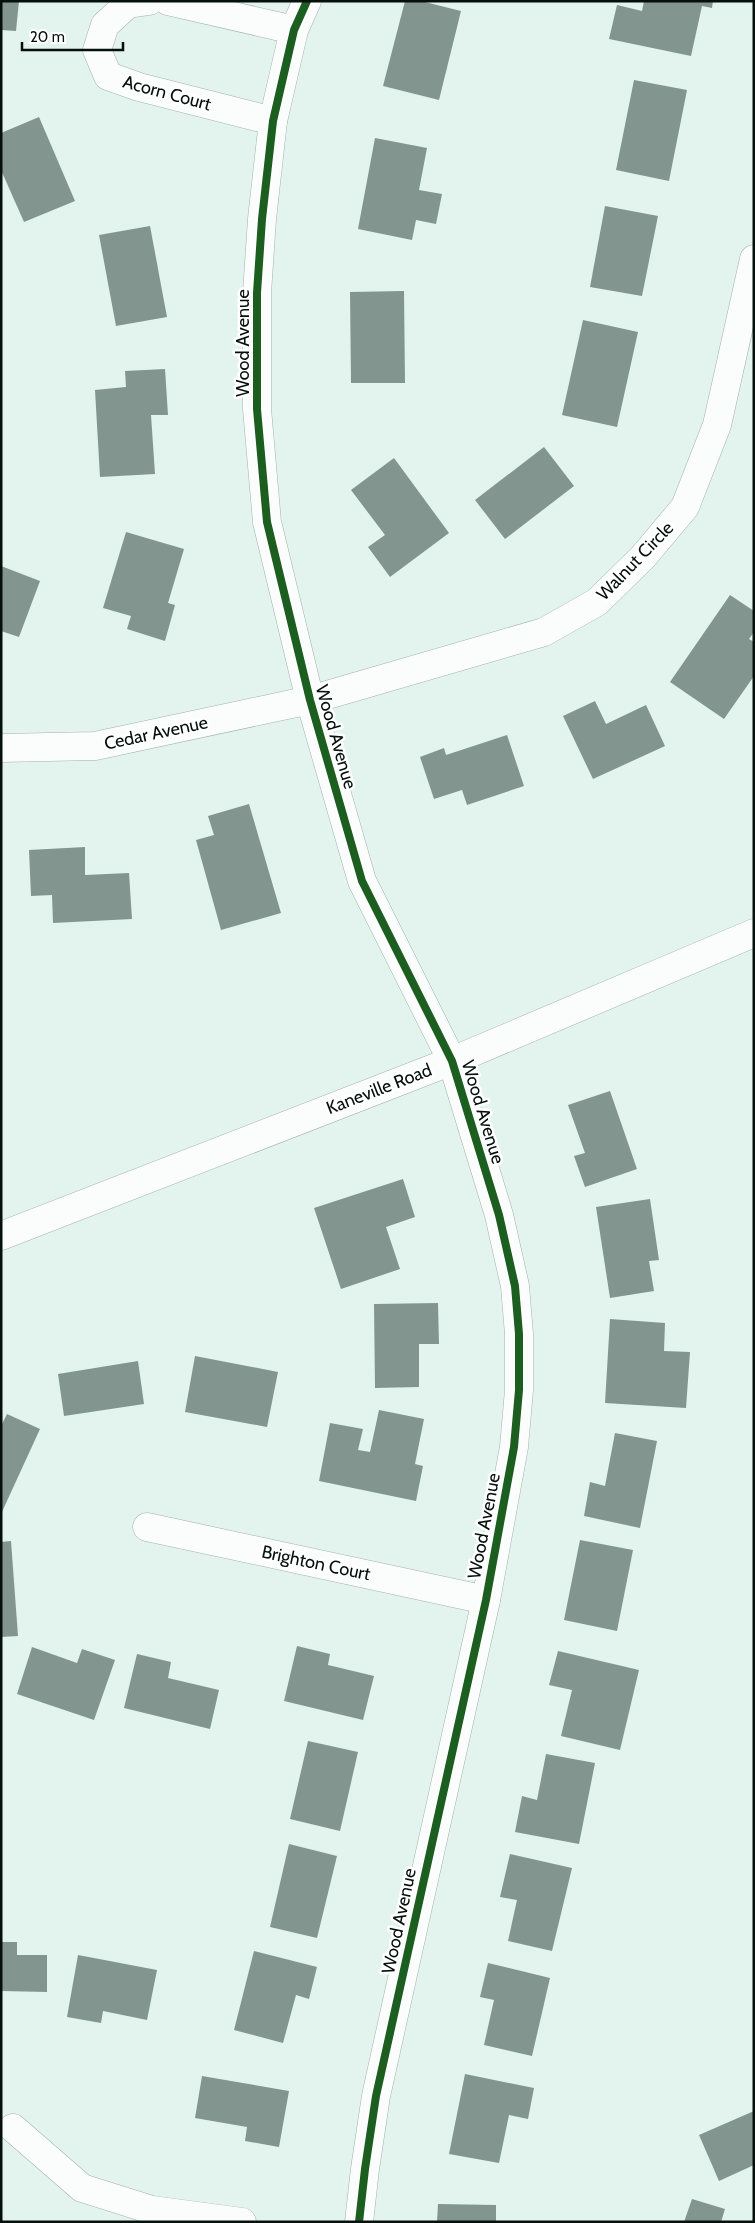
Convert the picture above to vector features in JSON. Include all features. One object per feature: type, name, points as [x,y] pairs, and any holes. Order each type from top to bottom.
[{"type":"street","name":"Acorn Court","points":[[149,1],[128,4],[106,25],[97,50],[108,76],[138,86],[272,121]]},
{"type":"street","points":[[168,1],[294,30]]},
{"type":"street","name":"Wood Avenue","points":[[306,1],[294,30],[272,121],[257,293],[257,409],[267,522],[310,700],[362,881],[452,1061],[499,1215],[515,1286],[519,1334],[519,1390],[514,1447],[486,1600],[376,2096],[359,2222]]},
{"type":"street","name":"Walnut Circle","points":[[310,700],[544,632],[597,602],[643,557],[685,507],[717,425],[754,259]]},
{"type":"street","name":"Cedar Avenue","points":[[1,748],[95,746],[310,700]]},
{"type":"street","name":"Kaneville Road","points":[[1,1236],[452,1061],[754,933]]},
{"type":"street","name":"Brighton Court","points":[[147,1527],[486,1600]]},
{"type":"street","points":[[13,2128],[82,2188],[152,2210],[242,2222]]},
{"type":"building","points":[[1,1],[19,1],[16,31],[1,30]]},
{"type":"building","points":[[405,1],[421,1],[461,11],[439,100],[383,86]]},
{"type":"building","points":[[644,1],[713,1],[712,8],[702,6],[691,56],[609,39],[617,5],[642,11]]},
{"type":"building","points":[[634,80],[687,90],[669,181],[616,170]]},
{"type":"building","points":[[39,117],[75,201],[24,222],[1,170],[1,133]]},
{"type":"building","points":[[375,138],[427,148],[419,190],[442,194],[436,224],[416,220],[412,240],[358,229]]},
{"type":"building","points":[[605,206],[658,216],[642,296],[590,287]]},
{"type":"building","points":[[150,226],[167,317],[116,326],[99,235]]},
{"type":"building","points":[[404,291],[405,383],[351,383],[350,292]]},
{"type":"building","points":[[583,320],[638,332],[617,427],[562,415]]},
{"type":"building","points":[[165,369],[168,415],[151,415],[155,474],[100,477],[95,390],[126,387],[125,371]]},
{"type":"building","points":[[544,447],[574,486],[505,539],[475,500]]},
{"type":"building","points":[[394,458],[449,533],[390,577],[368,547],[385,535],[351,490]]},
{"type":"building","points":[[126,532],[184,549],[168,603],[175,605],[165,641],[127,629],[131,616],[103,608]]},
{"type":"building","points":[[1,566],[40,581],[19,637],[1,631]]},
{"type":"building","points":[[730,595],[754,611],[754,632],[749,639],[754,642],[754,676],[724,719],[670,682]]},
{"type":"building","points":[[595,701],[606,724],[646,705],[665,746],[593,779],[563,716]]},
{"type":"building","points":[[507,735],[524,786],[467,805],[462,790],[434,799],[420,757],[444,748],[446,755]]},
{"type":"building","points":[[249,804],[281,913],[221,930],[196,840],[214,835],[208,816]]},
{"type":"building","points":[[85,847],[85,875],[129,873],[132,919],[53,923],[52,895],[31,896],[29,850]]},
{"type":"building","points":[[610,1091],[637,1169],[585,1187],[574,1156],[585,1153],[568,1105]]},
{"type":"building","points":[[403,1179],[415,1217],[386,1227],[400,1269],[341,1289],[314,1208]]},
{"type":"building","points":[[650,1199],[659,1260],[649,1261],[654,1291],[610,1298],[596,1207]]},
{"type":"building","points":[[438,1303],[439,1344],[419,1344],[419,1387],[375,1388],[374,1304]]},
{"type":"building","points":[[610,1319],[665,1323],[664,1351],[690,1352],[686,1408],[605,1403]]},
{"type":"building","points":[[195,1356],[278,1372],[267,1427],[185,1412]]},
{"type":"building","points":[[138,1361],[144,1404],[64,1416],[58,1374]]},
{"type":"building","points":[[379,1410],[424,1419],[415,1464],[423,1466],[416,1501],[319,1481],[330,1423],[363,1429],[358,1450],[370,1452]]},
{"type":"building","points":[[7,1414],[40,1429],[1,1514],[1,1426]]},
{"type":"building","points":[[615,1433],[657,1441],[640,1528],[584,1516],[590,1482],[605,1486]]},
{"type":"building","points":[[580,1540],[633,1550],[617,1631],[564,1620]]},
{"type":"building","points":[[11,1541],[18,1636],[1,1637],[1,1542]]},
{"type":"building","points":[[297,1646],[330,1654],[328,1665],[374,1676],[363,1720],[284,1701]]},
{"type":"building","points":[[32,1647],[77,1663],[82,1649],[115,1660],[94,1720],[17,1694]]},
{"type":"building","points":[[558,1651],[639,1670],[620,1750],[561,1736],[572,1690],[549,1685]]},
{"type":"building","points":[[137,1654],[171,1662],[168,1678],[219,1690],[210,1729],[124,1708]]},
{"type":"building","points":[[308,1741],[358,1752],[340,1831],[290,1819]]},
{"type":"building","points":[[546,1754],[595,1763],[579,1844],[515,1832],[522,1796],[537,1800]]},
{"type":"building","points":[[289,1844],[337,1856],[317,1938],[270,1927]]},
{"type":"building","points":[[510,1854],[572,1868],[552,1951],[508,1941],[517,1900],[500,1897]]},
{"type":"building","points":[[1,1942],[17,1942],[17,1955],[47,1955],[47,1992],[1,1991]]},
{"type":"building","points":[[254,1951],[317,1967],[309,1999],[296,1995],[283,2043],[234,2030]]},
{"type":"building","points":[[78,1955],[157,1970],[147,2020],[103,2011],[101,2023],[67,2017]]},
{"type":"building","points":[[488,1963],[550,1978],[532,2056],[484,2045],[494,2000],[480,1997]]},
{"type":"building","points":[[465,2074],[534,2088],[528,2119],[509,2115],[499,2163],[449,2154]]},
{"type":"building","points":[[202,2076],[289,2091],[279,2147],[245,2141],[247,2127],[195,2118]]},
{"type":"building","points":[[754,2111],[754,2165],[719,2181],[699,2135]]},
{"type":"building","points":[[692,2199],[725,2209],[721,2222],[684,2222]]},
{"type":"building","points":[[438,2204],[496,2205],[496,2222],[437,2222]]},
{"type":"cycle path","points":[[307,1],[294,30],[273,121],[262,219],[257,293],[257,409],[267,522],[310,700],[362,881],[452,1061],[499,1215],[515,1286],[519,1334],[519,1390],[514,1447],[486,1600],[376,2096],[359,2222]]}]
